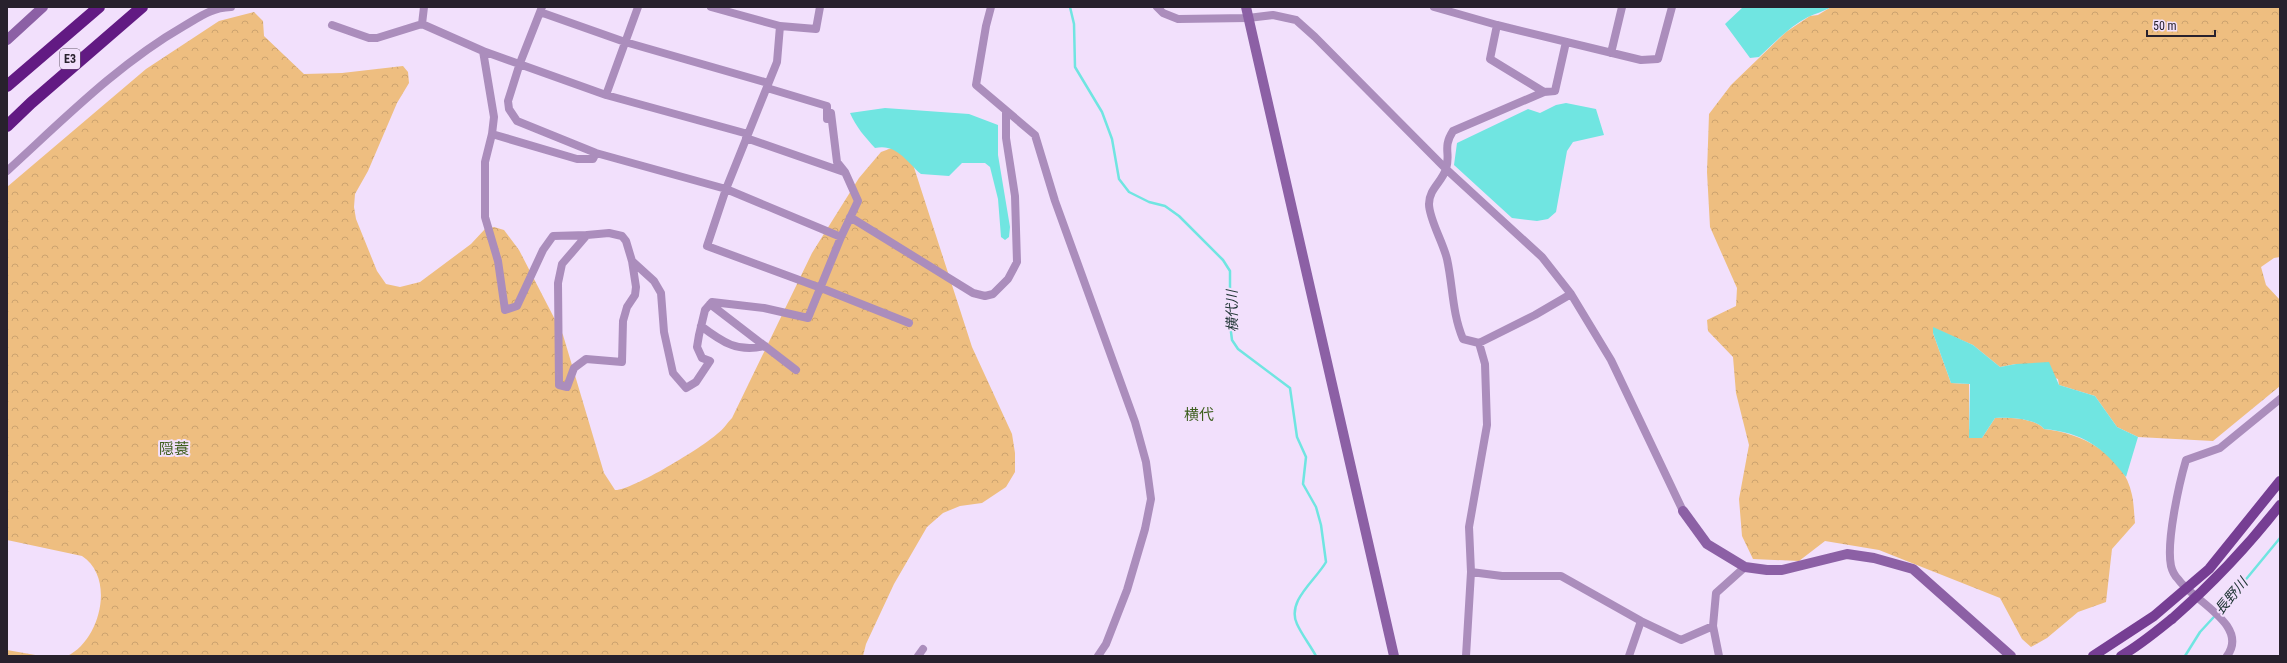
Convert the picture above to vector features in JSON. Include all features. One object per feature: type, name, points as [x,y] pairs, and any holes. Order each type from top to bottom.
[{"type":"highway","name":"E3","points":[[7,86],[99,7]]},
{"type":"highway","name":"E3","points":[[7,115],[74,55],[137,7]]},
{"type":"highway","points":[[7,126],[31,103],[142,7]]},
{"type":"main road","points":[[2094,656],[2154,616],[2209,569],[2280,481]]},
{"type":"main road","points":[[2121,656],[2159,629],[2198,597],[2222,573],[2280,505]]},
{"type":"street","points":[[7,40],[43,7]]},
{"type":"street","points":[[7,171],[108,80],[154,44],[216,8],[231,7]]},
{"type":"street","points":[[422,24],[424,7]]},
{"type":"street","points":[[606,94],[638,7]]},
{"type":"street","points":[[711,7],[780,26],[816,29],[820,7]]},
{"type":"street","points":[[991,7],[976,85],[1035,135],[1055,201],[1135,422],[1146,462],[1151,499],[1145,529],[1127,590],[1106,644],[1098,656]]},
{"type":"street","points":[[1157,7],[1163,13],[1178,19],[1248,18],[1273,15],[1296,20],[1446,169],[1542,257],[1571,294],[1611,360],[1683,511],[1707,544],[1745,567],[1767,570],[1782,570],[1847,554],[1860,555],[1900,564],[1913,569],[2011,656]]},
{"type":"street","points":[[1246,7],[1394,656]]},
{"type":"street","points":[[1434,7],[1497,25],[1641,60],[1658,58],[1672,7]]},
{"type":"street","points":[[1611,53],[1622,7]]},
{"type":"street","points":[[632,261],[654,281],[661,293],[664,332],[673,374],[686,388],[696,382],[710,361],[702,358],[697,347],[704,310],[712,302],[764,308],[808,318],[822,288],[841,237],[858,201],[845,172],[837,162],[826,106],[768,85],[625,42],[541,9],[520,63],[508,101],[512,116],[525,125],[596,153],[726,189],[841,237]]},
{"type":"street","points":[[332,25],[369,38],[377,38],[422,24],[484,51],[606,94],[747,136],[845,172]]},
{"type":"street","points":[[1497,25],[1490,59],[1544,92]]},
{"type":"street","points":[[780,26],[777,62],[726,189],[707,246],[822,288],[909,323]]},
{"type":"street","points":[[1566,42],[1554,91],[1544,92],[1453,131],[1447,140],[1446,169],[1433,188],[1429,203],[1430,211],[1447,259],[1455,321],[1463,339],[1479,343],[1535,315],[1571,294]]},
{"type":"street","points":[[484,51],[494,117],[492,134],[485,162],[485,216],[498,261],[505,310],[517,306],[543,250],[554,236],[609,233],[622,236],[626,241],[632,261],[636,287],[623,321],[622,362],[586,359],[574,368],[567,387],[559,385],[558,283],[562,264],[588,235]]},
{"type":"street","points":[[850,217],[973,293],[985,296],[993,294],[1008,278],[1017,262],[1015,196],[1006,138],[1006,111]]},
{"type":"street","points":[[492,134],[578,159],[593,159],[596,153]]},
{"type":"street","points":[[710,304],[796,370]]},
{"type":"street","points":[[701,326],[715,337],[738,348],[751,350],[765,346]]},
{"type":"street","points":[[1466,656],[1471,572],[1470,527],[1487,425],[1485,364],[1479,343]]},
{"type":"street","points":[[2227,656],[2232,649],[2231,634],[2222,619],[2198,597],[2186,589],[2171,566],[2172,527],[2180,479],[2186,460],[2220,448],[2280,399]]},
{"type":"street","points":[[1719,656],[1713,626],[1716,593],[1745,567]]},
{"type":"street","points":[[1471,572],[1502,576],[1561,576],[1641,621],[1681,640],[1713,626]]},
{"type":"street","points":[[1629,656],[1641,621]]},
{"type":"street","points":[[918,656],[923,649]]},
{"type":"green space","points":[[1831,7],[2280,7],[2280,257],[2274,258],[2261,267],[2266,285],[2280,300],[2280,386],[2213,441],[2138,437],[2117,427],[2095,396],[2059,385],[2058,379],[2016,364],[2000,367],[1973,345],[1933,328],[1933,333],[1951,383],[1969,384],[1969,429],[1982,438],[1995,418],[2014,418],[2034,422],[2044,429],[2072,435],[2099,448],[2110,457],[2120,468],[2132,495],[2135,523],[2112,549],[2106,602],[2078,612],[2047,638],[2031,647],[2022,639],[2000,598],[1879,550],[1825,541],[1799,561],[1753,559],[1742,536],[1739,499],[1749,445],[1736,393],[1733,357],[1708,331],[1707,320],[1736,306],[1737,288],[1710,227],[1707,172],[1709,114],[1731,85],[1786,32],[1810,16],[1818,15]]},
{"type":"green space","points":[[254,12],[263,21],[264,36],[304,74],[342,73],[403,66],[408,72],[409,83],[397,103],[368,171],[355,194],[354,207],[356,219],[377,271],[386,284],[400,287],[420,282],[471,244],[485,229],[494,227],[504,230],[519,250],[563,335],[604,473],[615,490],[636,484],[667,467],[709,440],[732,418],[812,253],[859,178],[881,152],[892,148],[901,148],[909,152],[972,347],[1012,434],[1015,453],[1015,472],[1006,487],[982,503],[960,506],[943,513],[927,527],[894,584],[866,644],[863,656],[67,656],[79,648],[88,637],[95,624],[100,609],[101,593],[99,579],[92,566],[82,556],[7,540],[7,187],[146,69],[219,21]]},
{"type":"green space","points":[[7,650],[41,656],[7,656]]},
{"type":"shaded area","points":[[1743,7],[1831,7],[1801,21],[1759,57],[1750,58],[1725,24]]},
{"type":"shaded area","points":[[1566,103],[1596,109],[1604,135],[1573,142],[1567,151],[1556,212],[1548,219],[1537,221],[1512,218],[1454,165],[1457,143],[1528,109],[1540,113],[1556,105]]},
{"type":"shaded area","points":[[885,108],[969,114],[998,125],[998,155],[1010,227],[1009,237],[1005,240],[1001,237],[998,199],[990,167],[985,163],[962,163],[949,176],[921,174],[895,151],[889,148],[875,148],[864,136],[850,113]]},
{"type":"shaded area","points":[[1933,327],[1973,345],[2000,367],[2016,364],[2049,362],[2059,385],[2095,396],[2117,427],[2138,437],[2126,477],[2109,457],[2091,443],[2070,434],[2044,429],[2040,425],[2028,420],[1995,418],[1982,438],[1969,438],[1970,384],[1951,383],[1933,333]]},
{"type":"waterway","name":"横代川","points":[[1070,7],[1074,24],[1075,67],[1102,112],[1112,139],[1119,179],[1129,192],[1149,202],[1165,206],[1179,216],[1223,260],[1230,271],[1230,324],[1232,340],[1238,349],[1290,388],[1297,437],[1306,457],[1303,484],[1316,507],[1321,525],[1326,562],[1304,591],[1295,607],[1297,624],[1316,656]]},
{"type":"waterway","name":"長野川","points":[[2185,656],[2200,632],[2224,606],[2280,538]]},
{"type":"district","name":"横代","points":[[1199,415]]},
{"type":"district","name":"隠蓑","points":[[174,449]]}]
